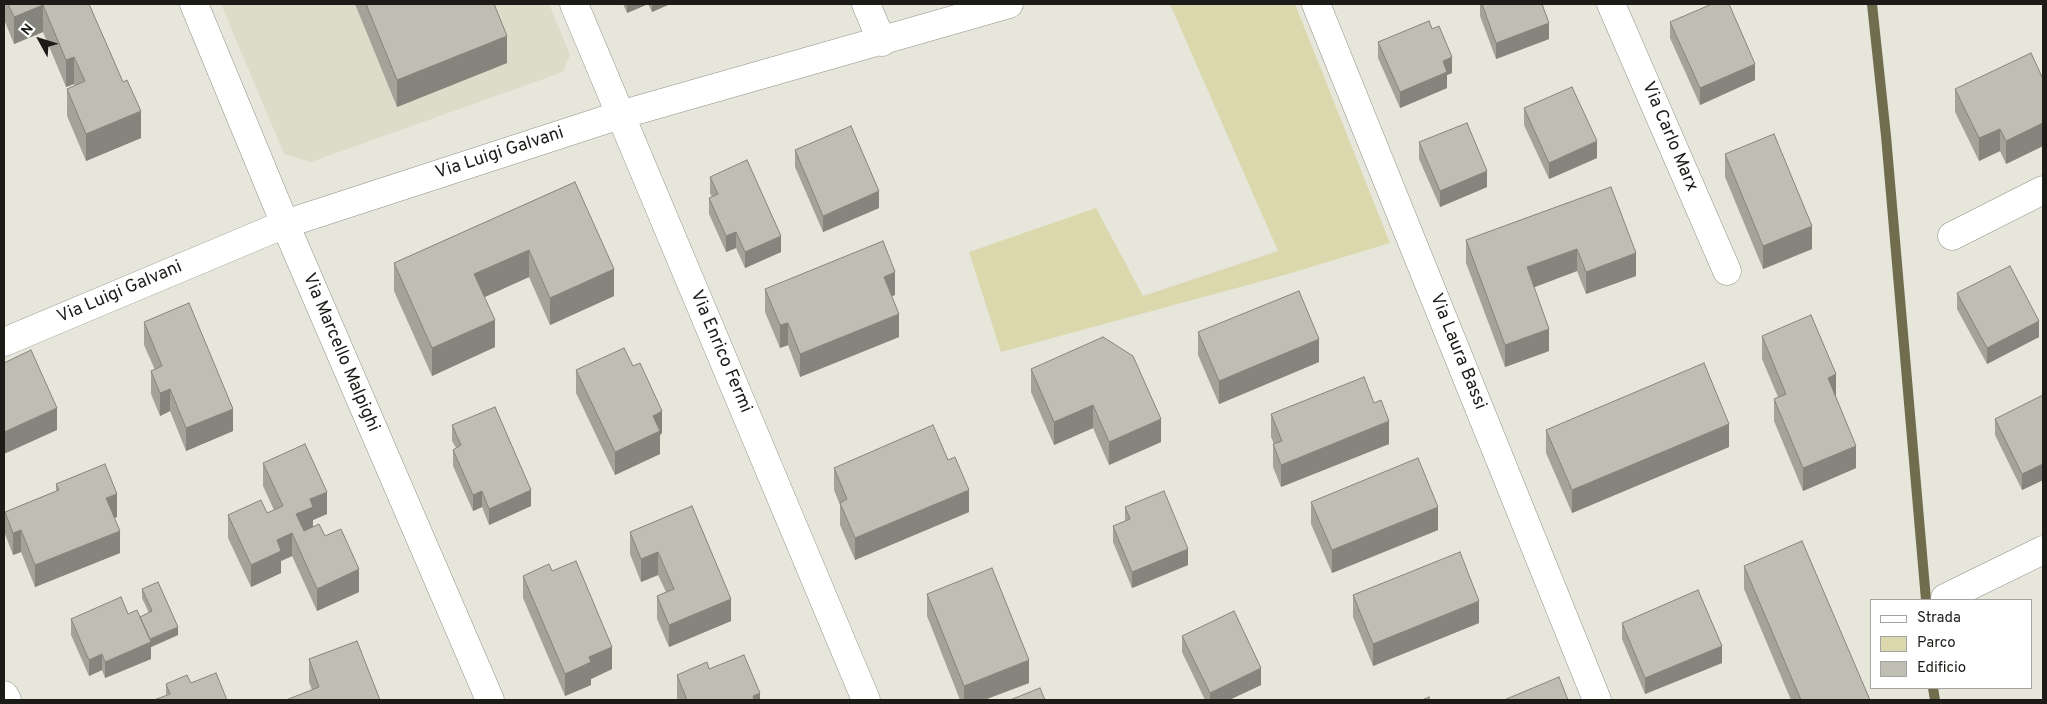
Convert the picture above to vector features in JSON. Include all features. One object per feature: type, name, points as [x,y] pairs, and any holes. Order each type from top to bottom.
[{"type":"street","name":"Via Marcello Malpighi","points":[[194,4],[285,224],[490,700]]},
{"type":"street","name":"Via Enrico Fermi","points":[[574,4],[866,700]]},
{"type":"street","points":[[866,4],[882,42]]},
{"type":"street","name":"Via Luigi Galvani","points":[[4,342],[285,224],[620,115],[882,42],[1009,4]]},
{"type":"street","name":"Via Laura Bassi","points":[[1316,4],[1597,700]]},
{"type":"street","name":"Via Carlo Marx","points":[[1611,4],[1727,270]]},
{"type":"street","points":[[1952,236],[2043,190]]},
{"type":"street","points":[[1946,598],[2043,550]]},
{"type":"street","points":[[4,695],[7,700]]},
{"type":"shaded area","points":[[221,4],[549,4],[570,55],[563,72],[311,162],[284,154]]},
{"type":"green space","points":[[1170,4],[1295,4],[1390,243],[1288,274],[1001,352],[969,252],[1096,208],[1143,296],[1278,251]]},
{"type":"building","points":[[8,4],[89,4],[123,82],[127,80],[141,111],[86,134],[67,89],[85,81],[74,57],[66,60],[43,5],[14,17]]},
{"type":"building","points":[[366,4],[494,4],[507,36],[397,80]]},
{"type":"building","points":[[1482,4],[1542,4],[1549,23],[1496,43]]},
{"type":"building","points":[[1712,4],[1729,4],[1755,64],[1700,88],[1670,22]]},
{"type":"building","points":[[1429,21],[1432,29],[1439,26],[1452,57],[1443,61],[1447,72],[1400,92],[1378,42]]},
{"type":"building","points":[[2031,53],[2043,79],[2043,123],[2006,141],[2000,129],[1979,138],[1955,89]]},
{"type":"building","points":[[1572,87],[1597,141],[1549,163],[1524,108]]},
{"type":"building","points":[[1467,123],[1487,171],[1440,191],[1419,142]]},
{"type":"building","points":[[851,126],[879,191],[823,216],[795,150]]},
{"type":"building","points":[[1774,134],[1812,226],[1763,246],[1725,154]]},
{"type":"building","points":[[747,160],[781,236],[745,252],[736,232],[726,236],[709,198],[718,194],[710,177]]},
{"type":"building","points":[[575,182],[614,269],[550,298],[529,250],[474,274],[495,320],[432,348],[394,263]]},
{"type":"building","points":[[1611,187],[1636,253],[1586,272],[1577,249],[1527,267],[1549,329],[1505,345],[1466,240]]},
{"type":"building","points":[[883,241],[895,272],[884,277],[899,314],[800,354],[788,323],[780,325],[765,289]]},
{"type":"building","points":[[2010,266],[2039,321],[1987,348],[1957,293]]},
{"type":"building","points":[[1299,291],[1319,339],[1219,381],[1198,332]]},
{"type":"building","points":[[189,303],[233,409],[186,428],[170,389],[160,393],[151,371],[162,366],[144,322]]},
{"type":"building","points":[[1811,315],[1836,374],[1828,378],[1856,446],[1803,468],[1774,399],[1786,394],[1762,336]]},
{"type":"building","points":[[1103,337],[1133,356],[1161,419],[1109,442],[1093,405],[1054,422],[1031,369]]},
{"type":"building","points":[[624,348],[633,366],[640,363],[662,411],[653,416],[660,431],[615,452],[576,370]]},
{"type":"building","points":[[31,350],[57,408],[4,432],[4,363]]},
{"type":"building","points":[[1704,363],[1729,424],[1572,490],[1546,430]]},
{"type":"building","points":[[1364,377],[1374,403],[1381,400],[1389,421],[1281,465],[1273,444],[1282,441],[1271,414]]},
{"type":"building","points":[[2043,395],[2043,464],[2022,474],[1995,419]]},
{"type":"building","points":[[495,407],[531,490],[489,509],[482,491],[473,495],[453,450],[461,445],[452,425]]},
{"type":"building","points":[[933,425],[948,460],[955,457],[969,490],[855,538],[840,503],[847,499],[834,468]]},
{"type":"building","points":[[305,444],[327,492],[310,499],[313,507],[296,514],[304,531],[319,524],[325,536],[341,529],[359,569],[317,589],[292,533],[277,540],[281,551],[251,565],[228,515],[261,500],[267,513],[283,506],[263,463]]},
{"type":"building","points":[[1418,458],[1438,507],[1332,550],[1311,502]]},
{"type":"building","points":[[105,464],[117,494],[106,498],[120,531],[35,565],[21,530],[13,533],[5,512],[59,490],[56,484]]},
{"type":"building","points":[[1164,491],[1188,549],[1132,572],[1113,526],[1130,519],[1125,507]]},
{"type":"building","points":[[692,506],[731,599],[669,625],[657,596],[674,589],[658,552],[641,559],[630,532]]},
{"type":"building","points":[[1802,541],[1870,700],[1801,700],[1744,566]]},
{"type":"building","points":[[1460,552],[1479,601],[1373,644],[1353,595]]},
{"type":"building","points":[[576,561],[612,647],[589,657],[591,662],[565,674],[523,576],[549,564],[552,571]]},
{"type":"building","points":[[992,568],[1029,660],[964,686],[927,594]]},
{"type":"building","points":[[158,582],[178,627],[150,639],[140,617],[152,611],[142,589]]},
{"type":"building","points":[[1698,590],[1722,646],[1645,678],[1622,623]]},
{"type":"building","points":[[121,597],[128,614],[137,610],[151,642],[105,662],[102,654],[89,660],[71,619]]},
{"type":"building","points":[[1234,611],[1261,668],[1210,693],[1182,636]]},
{"type":"building","points":[[357,641],[380,700],[286,700],[319,687],[309,659]]},
{"type":"building","points":[[744,655],[760,693],[753,696],[754,700],[687,700],[677,675],[707,662],[709,669]]},
{"type":"building","points":[[216,673],[227,700],[154,700],[170,694],[166,684],[187,675],[191,683]]},
{"type":"building","points":[[1559,677],[1568,700],[1504,700]]},
{"type":"building","points":[[1040,688],[1045,700],[1010,700]]},
{"type":"waterway","points":[[1872,4],[1886,136],[1926,599]]},
{"type":"waterway","points":[[1933,689],[1935,700]]}]
